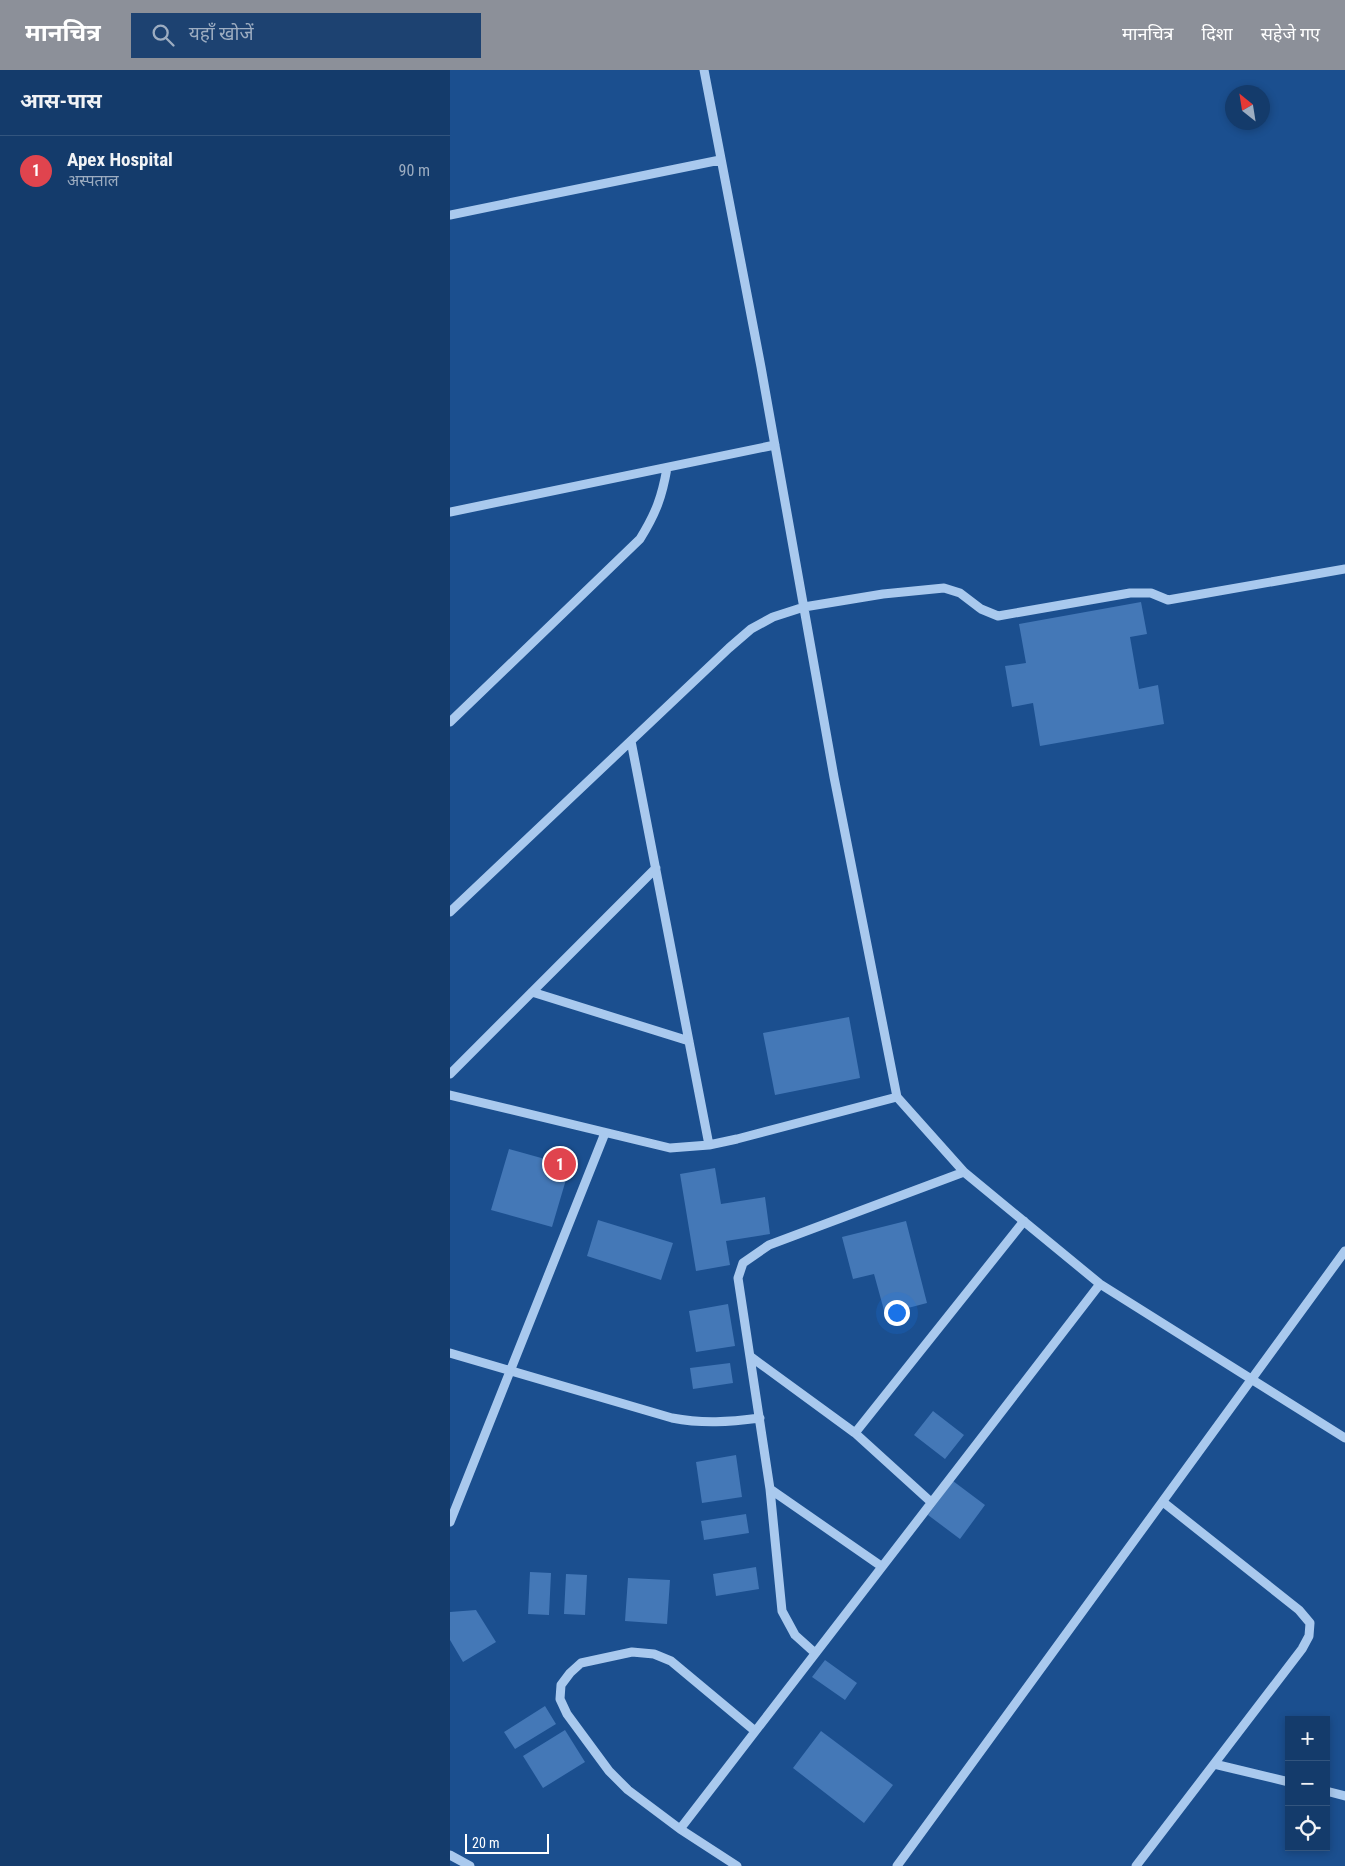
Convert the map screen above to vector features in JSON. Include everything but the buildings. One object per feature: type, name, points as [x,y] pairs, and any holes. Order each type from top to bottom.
[{"type":"street","points":[[704,70],[897,1097],[964,1172],[1100,1284],[1345,1438]]},
{"type":"street","points":[[450,215],[720,160]]},
{"type":"street","points":[[450,512],[775,445]]},
{"type":"street","points":[[450,722],[640,539],[655,516],[661,499],[666,468]]},
{"type":"street","points":[[450,912],[751,629],[773,617],[804,607],[883,594],[944,588],[960,593],[981,609],[998,616],[1130,593],[1151,593],[1168,600],[1345,569]]},
{"type":"street","points":[[631,741],[710,1145]]},
{"type":"street","points":[[450,1074],[656,868]]},
{"type":"street","points":[[532,992],[689,1041]]},
{"type":"street","points":[[450,1095],[670,1148],[710,1145],[897,1097]]},
{"type":"street","points":[[450,1522],[512,1371],[605,1133]]},
{"type":"street","points":[[816,1652],[795,1635],[782,1611],[770,1489],[738,1278],[742,1262],[770,1245],[964,1172]]},
{"type":"street","points":[[855,1433],[1024,1221]]},
{"type":"street","points":[[897,1866],[1345,1251]]},
{"type":"street","points":[[680,1829],[1100,1284]]},
{"type":"street","points":[[450,1353],[672,1418],[698,1423],[717,1424],[760,1418]]},
{"type":"street","points":[[751,1357],[855,1433],[931,1502]]},
{"type":"street","points":[[770,1489],[881,1566]]},
{"type":"street","points":[[1136,1866],[1310,1636],[1310,1623],[1299,1610],[1163,1502]]},
{"type":"street","points":[[737,1866],[680,1829],[628,1790],[593,1751],[566,1714],[560,1699],[561,1685],[570,1672],[581,1663],[632,1652],[654,1654],[671,1661],[755,1731]]},
{"type":"street","points":[[1214,1764],[1285,1781]]},
{"type":"street","points":[[1330,1792],[1345,1796]]},
{"type":"street","points":[[450,1855],[470,1866]]},
{"type":"place","name":"Apex Hospital","points":[[560,1164]]}]
